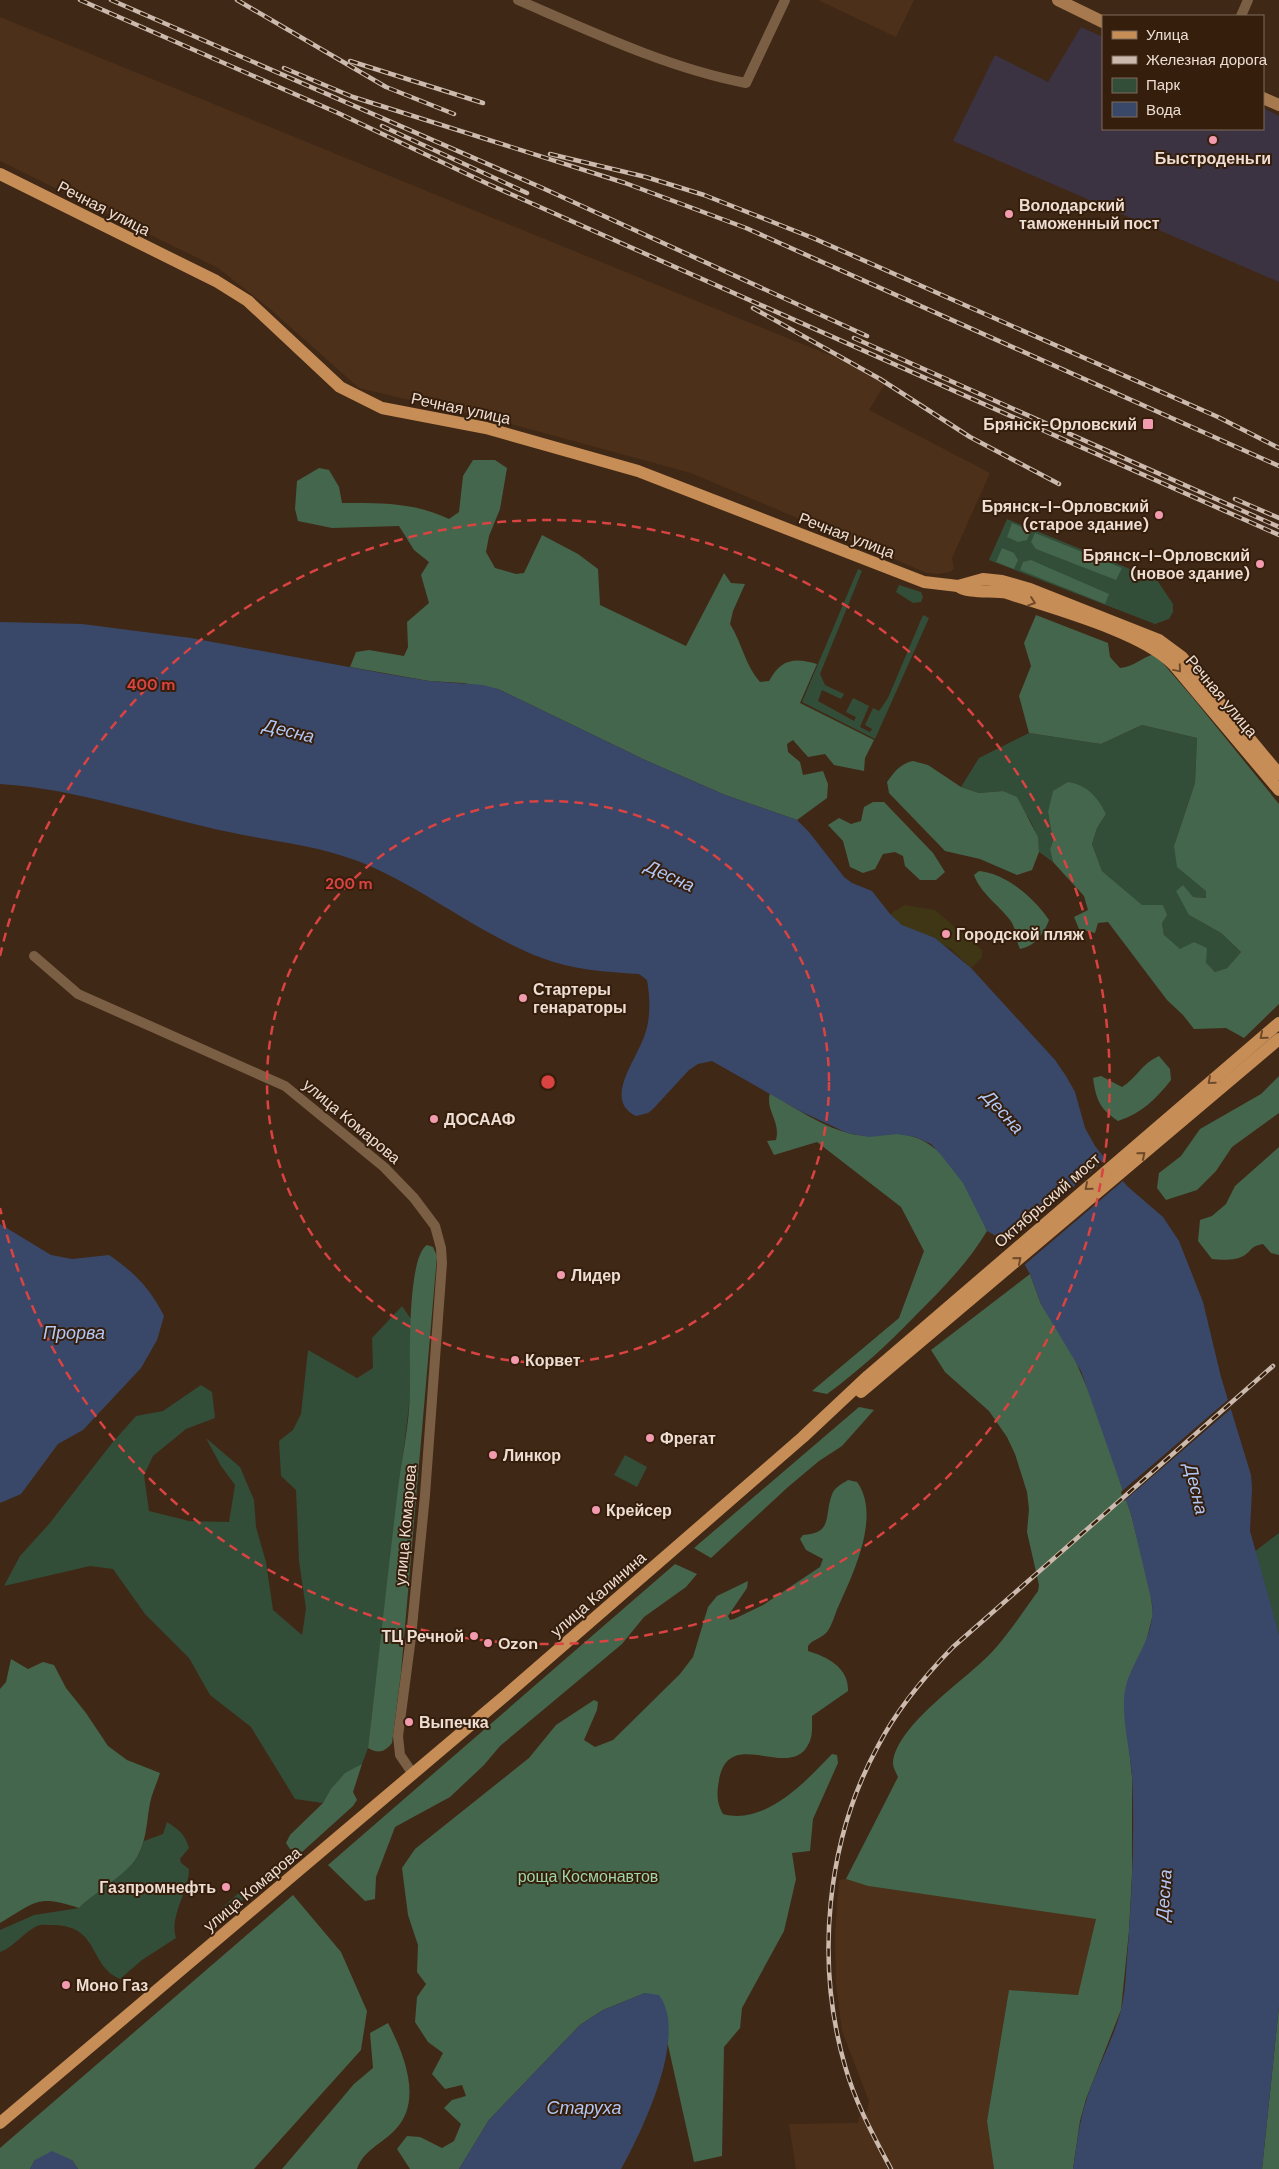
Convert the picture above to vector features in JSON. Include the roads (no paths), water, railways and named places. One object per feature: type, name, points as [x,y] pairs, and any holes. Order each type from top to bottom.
[{"type":"main road","points":[[1058,0],[1102,22]]},
{"type":"main road","points":[[1264,98],[1279,105]]},
{"type":"main road","name":"Речная улица","points":[[0,174],[216,281],[248,301],[333,381],[382,408],[486,428],[638,472],[924,582],[958,586],[983,579],[1002,581],[1030,589],[1127,626],[1167,645],[1182,657],[1279,774]]},
{"type":"main road","name":"Речная улица","points":[[958,586],[965,591],[1007,593],[1102,626],[1158,650],[1173,664],[1279,790]]},
{"type":"main road","points":[[1252,1054],[1279,1022]]},
{"type":"main road","points":[[1252,1054],[1279,1039]]},
{"type":"main road","name":"Октябрьский мост","points":[[871,1379],[1252,1054]]},
{"type":"main road","name":"улица Калинина","points":[[413,1774],[871,1379]]},
{"type":"main road","name":"улица Комарова","points":[[0,2123],[413,1774]]},
{"type":"street","points":[[518,0],[591,32],[712,76],[746,83],[785,0]]},
{"type":"street","points":[[1241,15],[1248,0]]},
{"type":"street","name":"улица Комарова","points":[[34,956],[78,994],[285,1086],[384,1167],[414,1198],[435,1226],[441,1248],[442,1263],[434,1390],[411,1638],[398,1736],[400,1756],[413,1774]]},
{"type":"water","name":"Десна","points":[[0,622],[82,624],[191,638],[429,681],[483,685],[498,689],[645,760],[725,795],[797,820],[809,832],[844,877],[852,883],[872,891],[890,914],[902,925],[935,938],[971,968],[1055,1060],[1075,1092],[1085,1128],[1095,1146],[1127,1186],[1163,1217],[1179,1241],[1203,1302],[1221,1377],[1251,1475],[1250,1531],[1279,1634],[1279,2006],[1262,2169],[1073,2169],[1084,2107],[1118,2021],[1124,1995],[1131,1904],[1133,1818],[1132,1775],[1124,1700],[1129,1676],[1149,1630],[1152,1617],[1152,1603],[1131,1514],[1081,1371],[1041,1304],[1030,1274],[1022,1260],[1000,1238],[987,1231],[963,1183],[941,1155],[931,1144],[915,1137],[897,1134],[869,1137],[847,1133],[800,1111],[712,1061],[698,1064],[689,1070],[653,1109],[648,1113],[636,1116],[626,1109],[622,1100],[622,1089],[645,1034],[648,1021],[649,1000],[647,980],[639,974],[578,968],[542,958],[494,936],[403,882],[379,870],[340,855],[200,826],[87,797],[58,791],[0,784]]},
{"type":"water","name":"Прорва","points":[[0,1224],[51,1255],[72,1259],[109,1255],[141,1281],[164,1316],[157,1340],[141,1368],[83,1430],[58,1444],[21,1494],[0,1503]]},
{"type":"water","name":"Старуха","points":[[645,1993],[659,1995],[667,2012],[669,2034],[666,2058],[650,2108],[621,2169],[459,2169],[489,2120],[580,2025],[603,2010]]},
{"type":"water","points":[[52,2151],[72,2160],[78,2169],[30,2169],[35,2160]]},
{"type":"railway","points":[[80,0],[338,113],[488,184],[1279,535]]},
{"type":"railway","points":[[111,0],[538,186],[867,336]]},
{"type":"railway","points":[[237,0],[386,87],[454,114]]},
{"type":"railway","points":[[350,61],[483,103]]},
{"type":"railway","points":[[284,68],[353,97],[625,183],[746,228],[1279,466]]},
{"type":"railway","points":[[382,126],[527,193]]},
{"type":"railway","points":[[550,154],[646,177],[704,195],[813,238],[1218,417],[1279,448]]},
{"type":"railway","points":[[753,308],[880,379],[970,437],[1059,484]]},
{"type":"railway","points":[[854,338],[1279,527]]},
{"type":"railway","points":[[1235,499],[1279,518]]},
{"type":"railway","points":[[891,2169],[865,2118],[849,2079],[836,2026],[830,1985],[831,1903],[837,1862],[847,1821],[860,1783],[885,1732],[902,1706],[953,1647],[1273,1366]]},
{"type":"place","name":"Быстроденьги","points":[[1213,140]]},
{"type":"place","name":"Володарский таможенный пост","points":[[1009,214]]},
{"type":"place","name":"Брянск-Орловский","points":[[1148,424]]},
{"type":"place","name":"Брянск-I-Орловский (старое здание)","points":[[1159,515]]},
{"type":"place","name":"Брянск-I-Орловский (новое здание)","points":[[1260,564]]},
{"type":"place","name":"Городской пляж","points":[[946,934]]},
{"type":"place","name":"Стартеры генараторы","points":[[523,998]]},
{"type":"place","name":"ДОСААФ","points":[[434,1119]]},
{"type":"place","name":"Лидер","points":[[561,1275]]},
{"type":"place","name":"Корвет","points":[[515,1360]]},
{"type":"place","name":"Фрегат","points":[[650,1438]]},
{"type":"place","name":"Линкор","points":[[493,1455]]},
{"type":"place","name":"Крейсер","points":[[596,1510]]},
{"type":"place","name":"ТЦ Речной","points":[[474,1636]]},
{"type":"place","name":"Ozon","points":[[488,1643]]},
{"type":"place","name":"Выпечка","points":[[409,1722]]},
{"type":"place","name":"Газпромнефть","points":[[226,1887]]},
{"type":"place","name":"Моно Газ","points":[[66,1985]]},
{"type":"park label","name":"роща Космонавтов","points":[[588,1876]]}]
